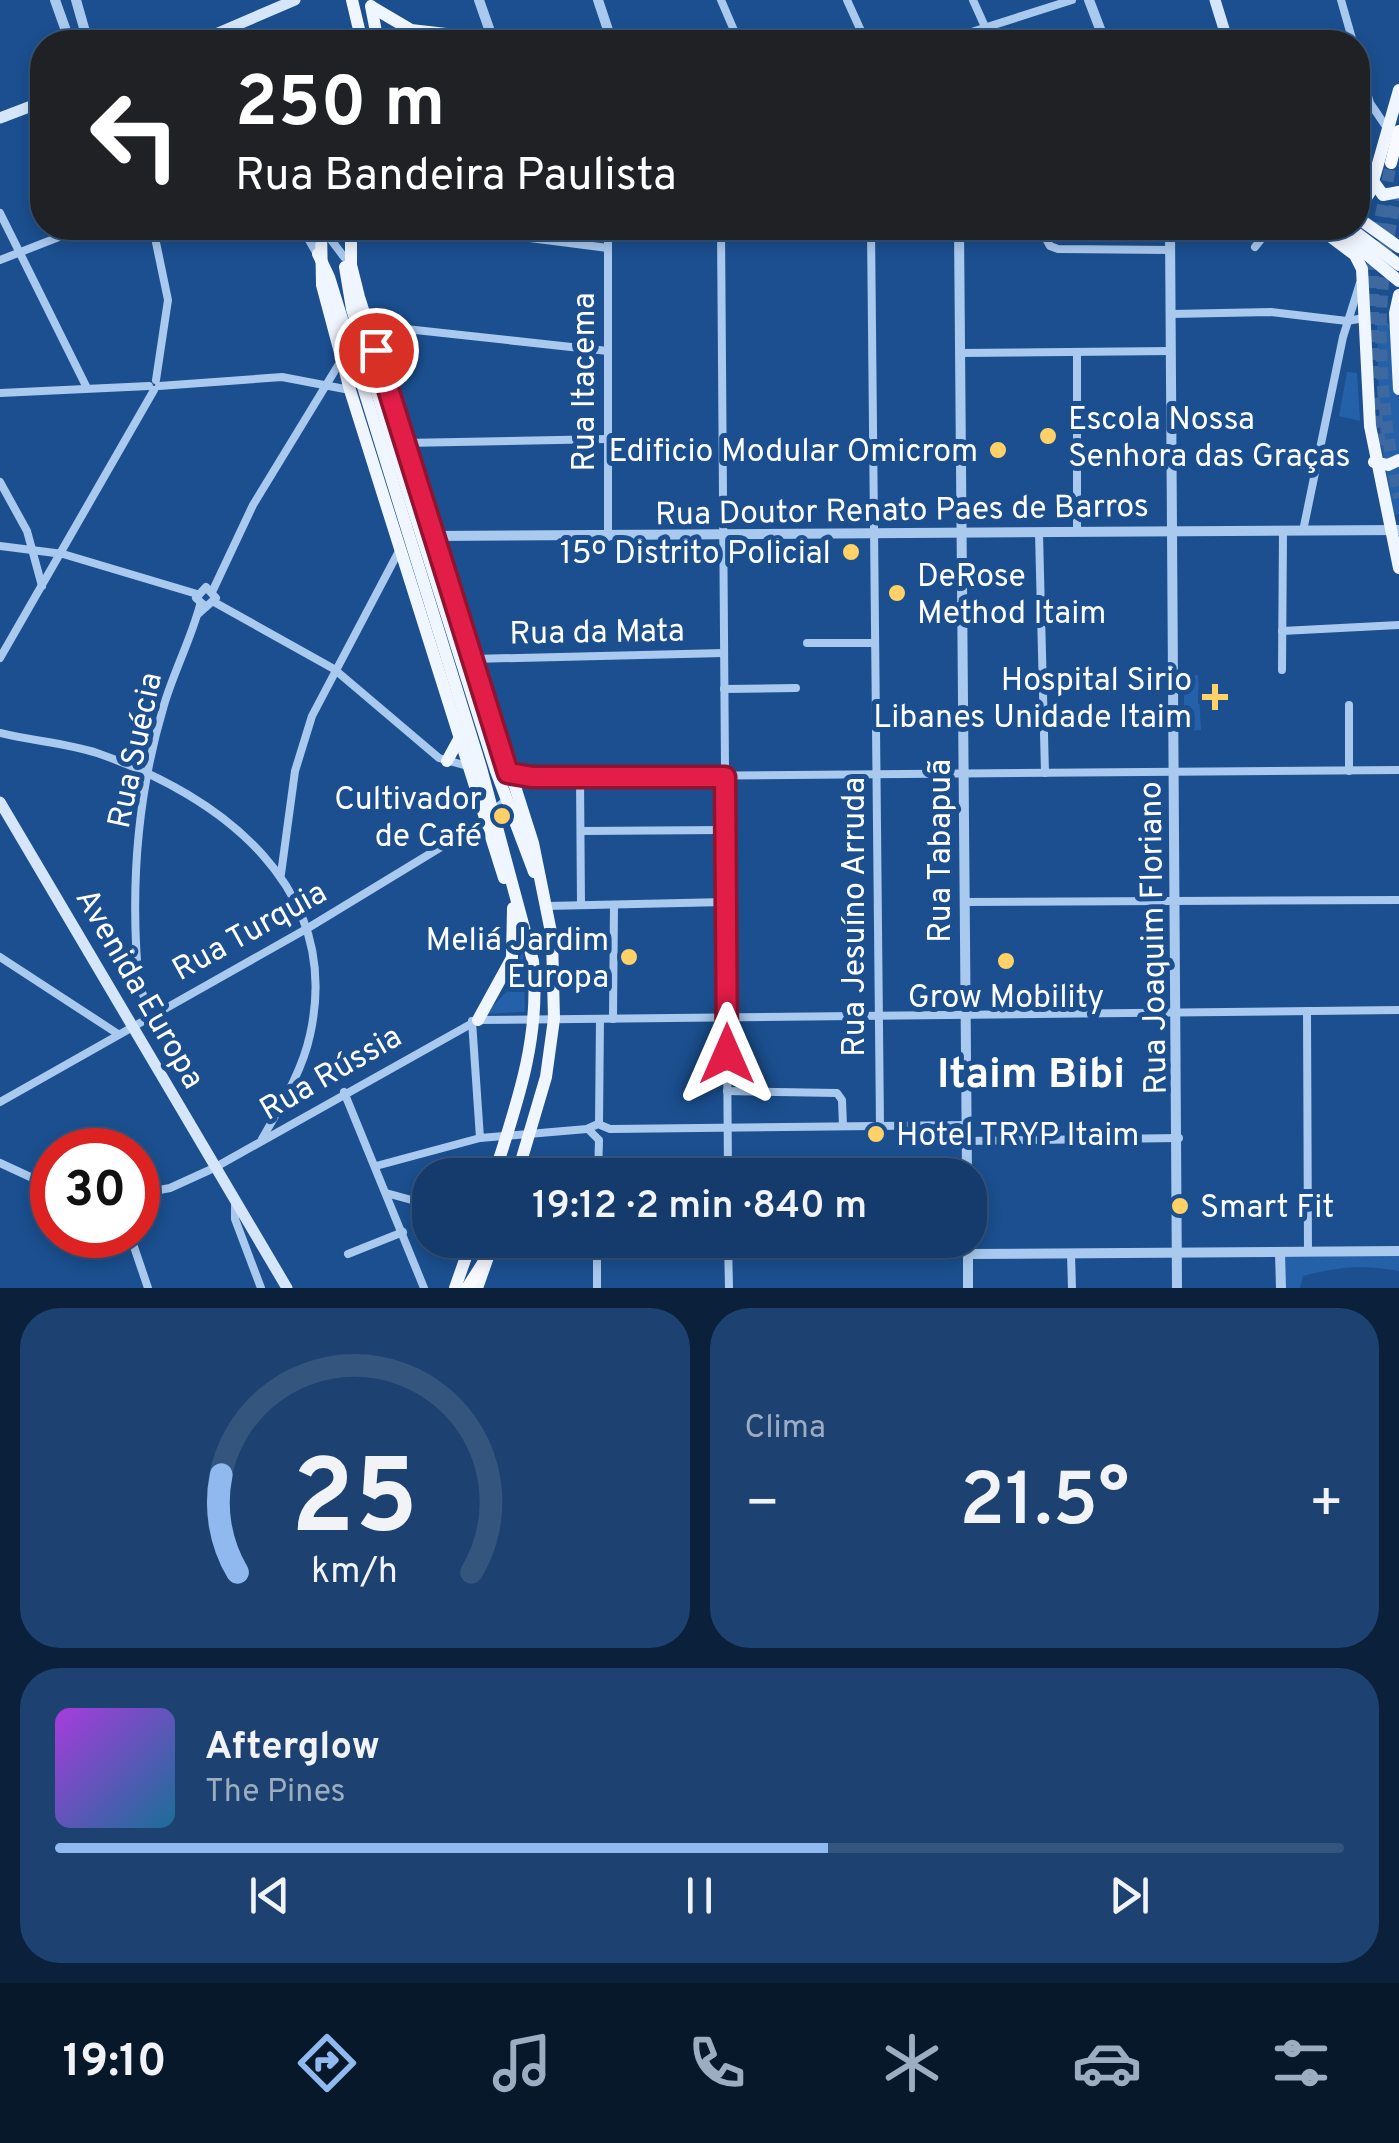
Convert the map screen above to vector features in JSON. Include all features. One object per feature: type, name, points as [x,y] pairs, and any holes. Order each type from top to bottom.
[{"type":"highway","points":[[1391,163],[1394,130]]},
{"type":"highway","points":[[467,1288],[485,1258]]},
{"type":"main road","points":[[228,30],[295,0]]},
{"type":"main road","points":[[352,0],[360,30]]},
{"type":"main road","points":[[1215,0],[1224,30]]},
{"type":"main road","points":[[370,4],[411,30]]},
{"type":"main road","points":[[370,4],[376,30]]},
{"type":"main road","points":[[358,18],[369,30]]},
{"type":"main road","points":[[1370,187],[1394,130],[1393,111],[1399,90]]},
{"type":"main road","points":[[0,118],[30,107]]},
{"type":"main road","points":[[1373,181],[1383,195],[1399,192]]},
{"type":"main road","points":[[1370,226],[1399,247]]},
{"type":"main road","points":[[320,240],[318,254],[350,390],[475,767],[533,961],[536,1020],[500,1158]]},
{"type":"main road","points":[[347,240],[344,257],[352,309],[472,658],[502,772]]},
{"type":"main road","points":[[350,240],[351,265],[429,536],[510,796],[533,842],[546,906],[554,954],[554,1018],[533,1131],[523,1158]]},
{"type":"main road","points":[[1335,240],[1355,255],[1362,276],[1374,462],[1394,530],[1399,568]]},
{"type":"main road","points":[[1348,240],[1399,282]]},
{"type":"main road","points":[[1366,240],[1399,264]]},
{"type":"main road","points":[[318,254],[329,277],[404,546],[405,565],[459,739],[475,767]]},
{"type":"main road","points":[[1399,295],[1395,325],[1399,388]]},
{"type":"main road","points":[[1374,462],[1388,465],[1399,460]]},
{"type":"main road","points":[[447,761],[459,739]]},
{"type":"main road","name":"Avenida Europa","points":[[0,802],[282,1285]]},
{"type":"main road","points":[[475,1021],[512,958],[516,930],[513,894]]},
{"type":"main road","points":[[455,1288],[466,1258]]},
{"type":"main road","points":[[477,1288],[488,1258]]},
{"type":"street","points":[[54,0],[65,30]]},
{"type":"street","points":[[76,0],[85,30]]},
{"type":"street","points":[[478,0],[489,30]]},
{"type":"street","points":[[598,0],[608,30]]},
{"type":"street","points":[[721,0],[734,30]]},
{"type":"street","points":[[847,0],[861,30]]},
{"type":"street","points":[[973,0],[986,29]]},
{"type":"street","points":[[982,30],[1072,0]]},
{"type":"street","points":[[1089,0],[1100,30]]},
{"type":"street","points":[[1341,0],[1350,30]]},
{"type":"street","points":[[1370,96],[1376,114],[1394,130]]},
{"type":"street","points":[[1376,114],[1393,111]]},
{"type":"street","points":[[0,212],[87,388]]},
{"type":"street","points":[[0,260],[53,240]]},
{"type":"street","points":[[0,658],[154,386],[168,300],[156,240]]},
{"type":"street","points":[[309,240],[318,254]]},
{"type":"street","points":[[331,240],[344,257]]},
{"type":"street","points":[[545,240],[608,248]]},
{"type":"street","name":"Rua Itacema","points":[[608,240],[608,537]]},
{"type":"street","points":[[721,240],[728,1158]]},
{"type":"street","name":"Rua Jesuíno Arruda","points":[[871,240],[880,1126]]},
{"type":"street","name":"Rua Tabapuã","points":[[959,240],[967,1158]]},
{"type":"street","points":[[1047,240],[1050,246],[1070,250],[1170,250]]},
{"type":"street","name":"Rua Joaquim Floriano","points":[[1170,240],[1179,1138],[1177,1288]]},
{"type":"street","points":[[1256,248],[1262,240]]},
{"type":"street","points":[[1302,532],[1348,321],[1362,276]]},
{"type":"street","points":[[1171,314],[1284,313],[1348,321],[1359,316],[1364,319]]},
{"type":"street","points":[[368,325],[608,352]]},
{"type":"street","points":[[960,354],[1171,351]]},
{"type":"street","points":[[1077,353],[1077,532]]},
{"type":"street","points":[[204,607],[253,505],[342,358]]},
{"type":"street","points":[[0,394],[282,377],[326,382],[350,390]]},
{"type":"street","points":[[404,442],[608,439]]},
{"type":"street","points":[[0,482],[27,531],[42,586]]},
{"type":"street","name":"Rua Doutor Renato Paes de Barros","points":[[429,536],[1394,530]]},
{"type":"street","points":[[1282,670],[1283,531]]},
{"type":"street","points":[[1039,533],[1045,773]]},
{"type":"street","points":[[282,874],[302,745],[334,668],[404,546],[429,536]]},
{"type":"street","points":[[0,546],[62,554],[197,594],[204,607],[334,668],[431,753],[447,761],[532,777],[1399,770]]},
{"type":"street","points":[[391,572],[405,565]]},
{"type":"street","points":[[197,594],[211,586]]},
{"type":"street","name":"Rua Suécia","points":[[160,1010],[142,994],[137,968],[136,870],[148,772],[164,706],[204,607]]},
{"type":"street","points":[[1282,631],[1399,625]]},
{"type":"street","points":[[807,643],[874,643]]},
{"type":"street","name":"Rua da Mata","points":[[472,658],[724,654]]},
{"type":"street","points":[[724,689],[796,688]]},
{"type":"street","points":[[1349,705],[1349,771]]},
{"type":"street","points":[[0,733],[75,747],[148,772],[238,830],[282,874],[308,928],[316,990],[310,1036],[296,1078],[262,1139]]},
{"type":"street","name":"Rua Turquia","points":[[0,1102],[308,928],[488,816],[532,777]]},
{"type":"street","points":[[580,777],[581,905]]},
{"type":"street","points":[[581,831],[726,830]]},
{"type":"street","points":[[965,902],[1399,900]]},
{"type":"street","points":[[546,906],[726,902]]},
{"type":"street","points":[[614,905],[614,1019]]},
{"type":"street","points":[[0,957],[118,1034]]},
{"type":"street","points":[[480,1138],[475,1021],[1399,1010]]},
{"type":"street","points":[[1306,1012],[1308,1252]]},
{"type":"street","points":[[597,1158],[600,1019]]},
{"type":"street","name":"Rua Rússia","points":[[160,1190],[214,1168],[475,1021]]},
{"type":"street","points":[[727,1091],[837,1092],[844,1126]]},
{"type":"street","points":[[344,1092],[424,1288]]},
{"type":"street","points":[[376,1166],[480,1138],[533,1131],[966,1125]]},
{"type":"street","points":[[967,1141],[1179,1138]]},
{"type":"street","points":[[0,1163],[30,1176]]},
{"type":"street","points":[[386,1193],[412,1200]]},
{"type":"street","points":[[235,1203],[235,1219],[261,1288]]},
{"type":"street","points":[[348,1254],[403,1232]]},
{"type":"street","points":[[987,1254],[1399,1251]]},
{"type":"street","points":[[1072,1254],[1072,1288]]},
{"type":"street","points":[[1280,1254],[1281,1288]]},
{"type":"street","points":[[138,1258],[148,1288]]},
{"type":"street","points":[[596,1288],[597,1258]]},
{"type":"street","points":[[728,1258],[729,1288]]},
{"type":"street","points":[[968,1258],[968,1288]]},
{"type":"shaded area","points":[[1384,320],[1391,326],[1399,401],[1399,514],[1394,515],[1380,437],[1377,326]]},
{"type":"shaded area","points":[[1347,372],[1357,373],[1360,421],[1339,416]]},
{"type":"shaded area","points":[[1198,675],[1201,730],[1184,731],[1184,676]]},
{"type":"shaded area","points":[[523,949],[525,1012],[485,1014],[509,989]]},
{"type":"shaded area","points":[[1399,1255],[1399,1271],[1339,1269],[1303,1276],[1300,1288],[1284,1288],[1284,1257]]},
{"type":"tunnel","points":[[1373,378],[1373,257],[1391,163]]},
{"type":"tunnel","points":[[1399,189],[1385,265],[1381,343],[1386,421],[1399,498]]},
{"type":"tunnel","points":[[1374,398],[1380,448]]},
{"type":"place","name":"Escola Nossa Senhora das Graças","points":[[1048,436]]},
{"type":"place","name":"Edificio Modular Omicrom","points":[[998,450]]},
{"type":"place","name":"15º Distrito Policial","points":[[851,552]]},
{"type":"place","name":"DeRose Method Itaim","points":[[897,593]]},
{"type":"place","name":"Hospital Sirio Libanes Unidade Itaim","points":[[1215,697]]},
{"type":"place","name":"Cultivador de Café","points":[[502,816]]},
{"type":"place","name":"Meliá Jardim Europa","points":[[629,957]]},
{"type":"place","name":"Grow Mobility","points":[[1006,961]]},
{"type":"place","name":"Hotel TRYP Itaim","points":[[876,1134]]},
{"type":"place","name":"Smart Fit","points":[[1180,1206]]},
{"type":"district","name":"Itaim Bibi","points":[[1031,1072]]},
{"type":"route","points":[[376,350],[508,773],[532,777],[725,777],[727,1054]]}]
